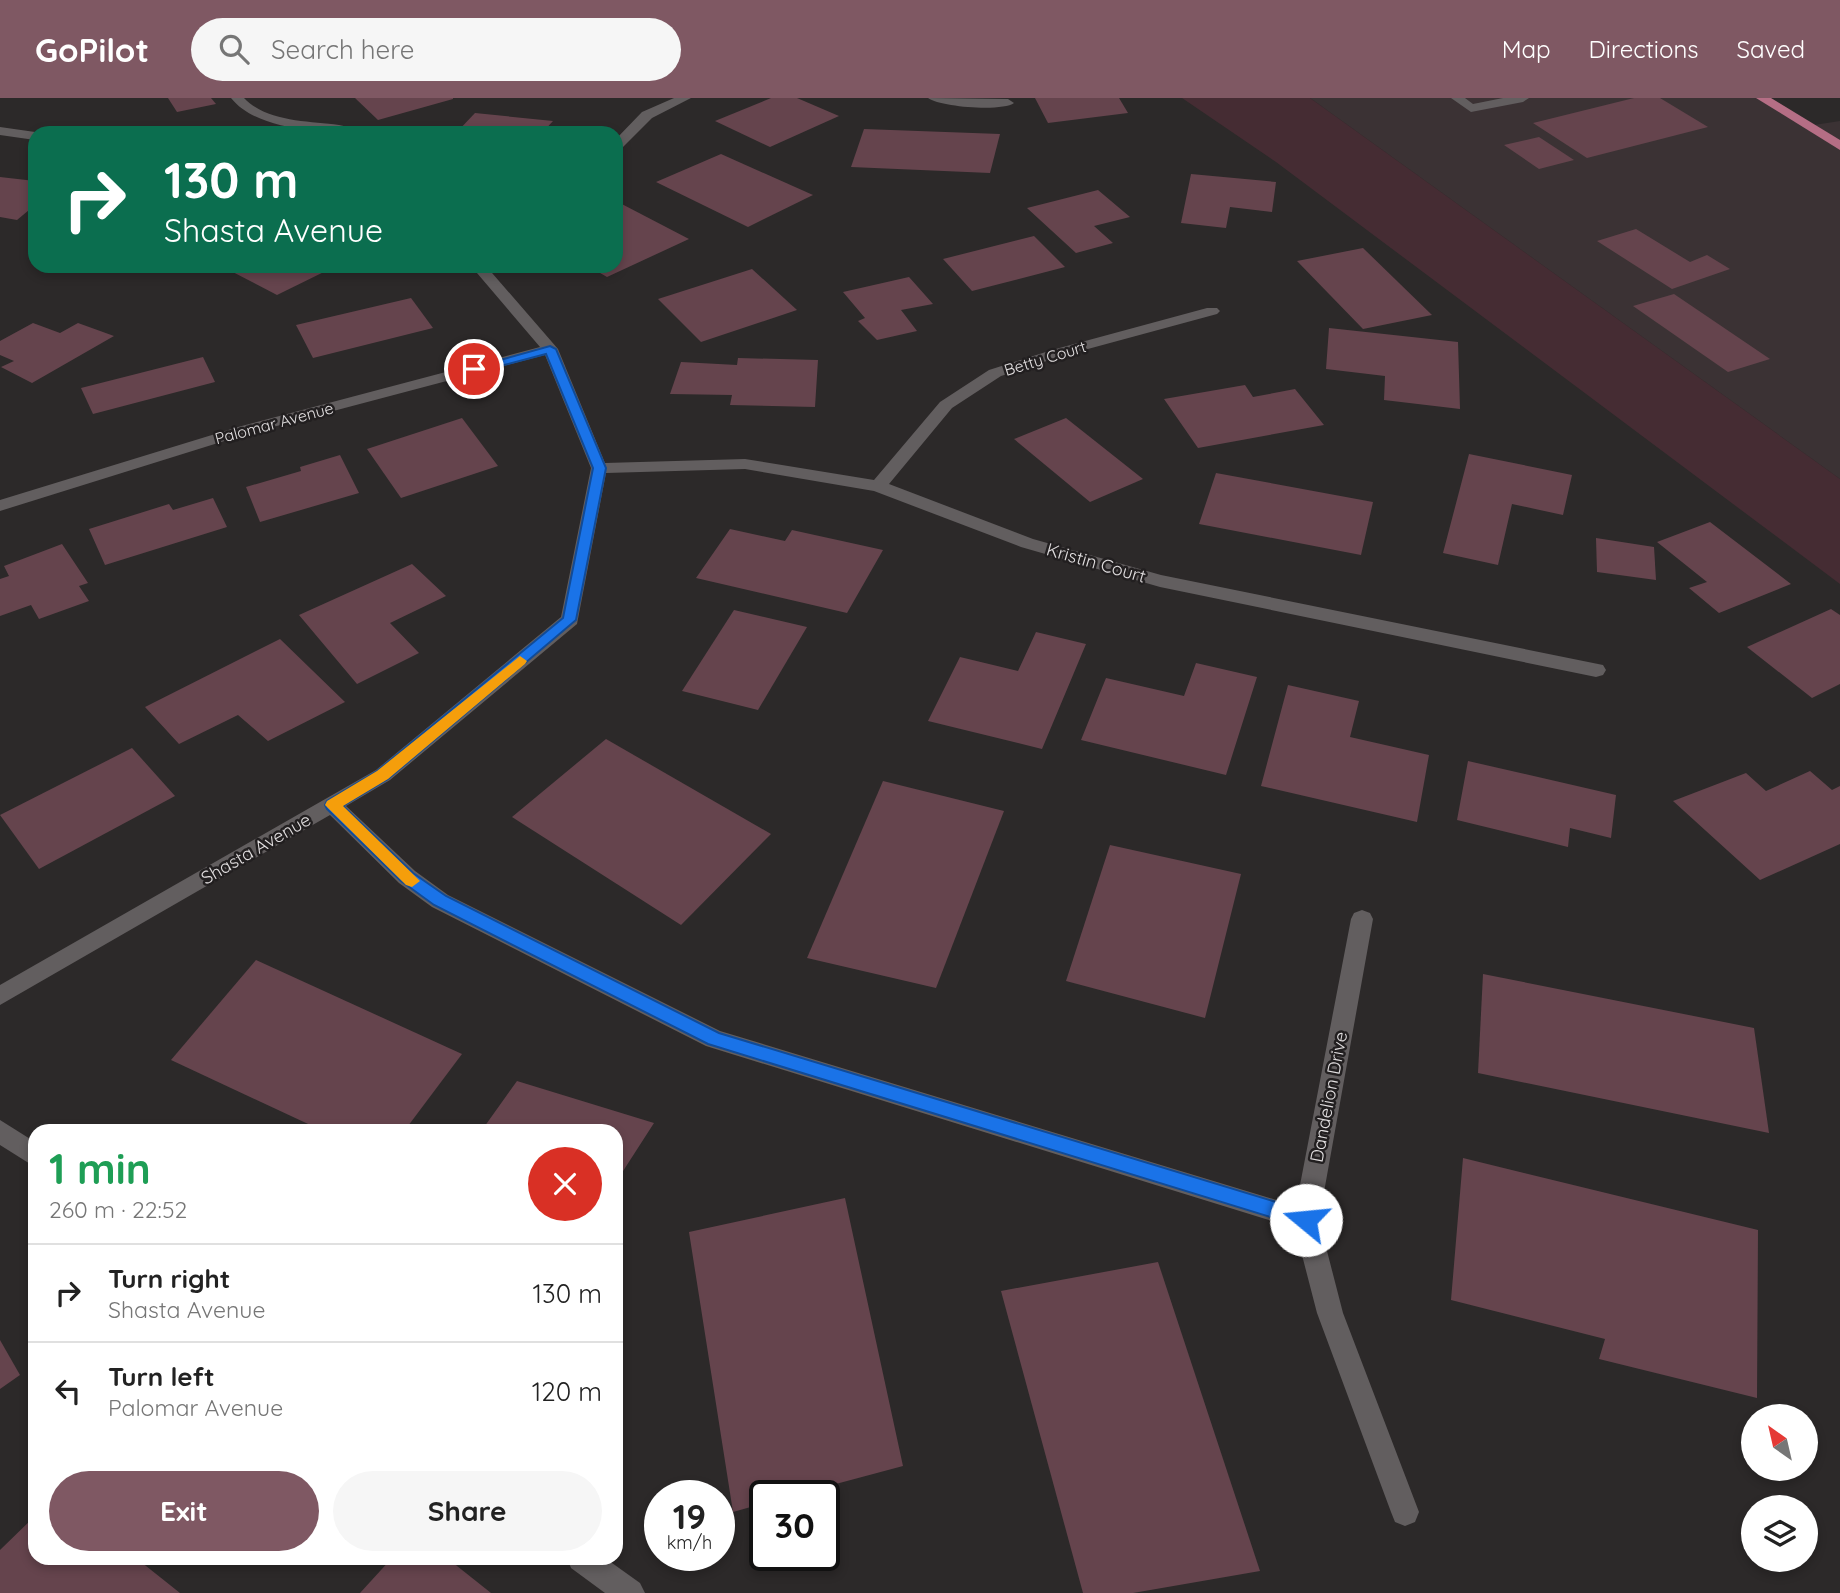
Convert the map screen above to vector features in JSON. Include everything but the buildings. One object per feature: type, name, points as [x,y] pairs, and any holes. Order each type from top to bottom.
[{"type":"main road","points":[[1762,98],[1840,146]]},
{"type":"street","points":[[237,98],[242,107],[257,116],[332,126]]},
{"type":"street","points":[[623,139],[647,115],[685,98]]},
{"type":"street","points":[[934,98],[974,104],[1008,103]]},
{"type":"street","points":[[1457,98],[1471,108],[1523,98]]},
{"type":"street","points":[[0,131],[28,135]]},
{"type":"street","points":[[484,273],[550,349],[599,468]]},
{"type":"street","name":"Betty Court","points":[[878,486],[946,404],[995,373],[1057,353],[1212,311]]},
{"type":"street","name":"Palomar Avenue","points":[[3,500],[244,430],[550,349]]},
{"type":"street","name":"Kristin Court","points":[[599,468],[745,464],[878,486],[1027,543],[1160,581],[1596,670]]},
{"type":"street","name":"Shasta Avenue","points":[[0,996],[383,775],[569,620],[599,468]]},
{"type":"street","points":[[332,805],[407,877],[440,901],[714,1039],[1306,1220]]},
{"type":"street","name":"Dandelion Drive","points":[[1362,919],[1306,1220],[1329,1312],[1405,1512]]},
{"type":"street","points":[[0,1131],[28,1151]]},
{"type":"street","points":[[591,1565],[630,1593]]},
{"type":"shaded area","points":[[1182,98],[1310,98],[1840,479],[1840,584],[1276,162]]},
{"type":"shaded area","points":[[1310,98],[1771,98],[1814,125],[1840,121],[1840,479]]},
{"type":"slow traffic","points":[[412,881],[332,805],[383,775],[520,661]]},
{"type":"route","points":[[474,369],[550,349],[599,468],[569,620],[383,775],[332,805],[407,877],[440,901],[714,1039],[1306,1220]]}]
